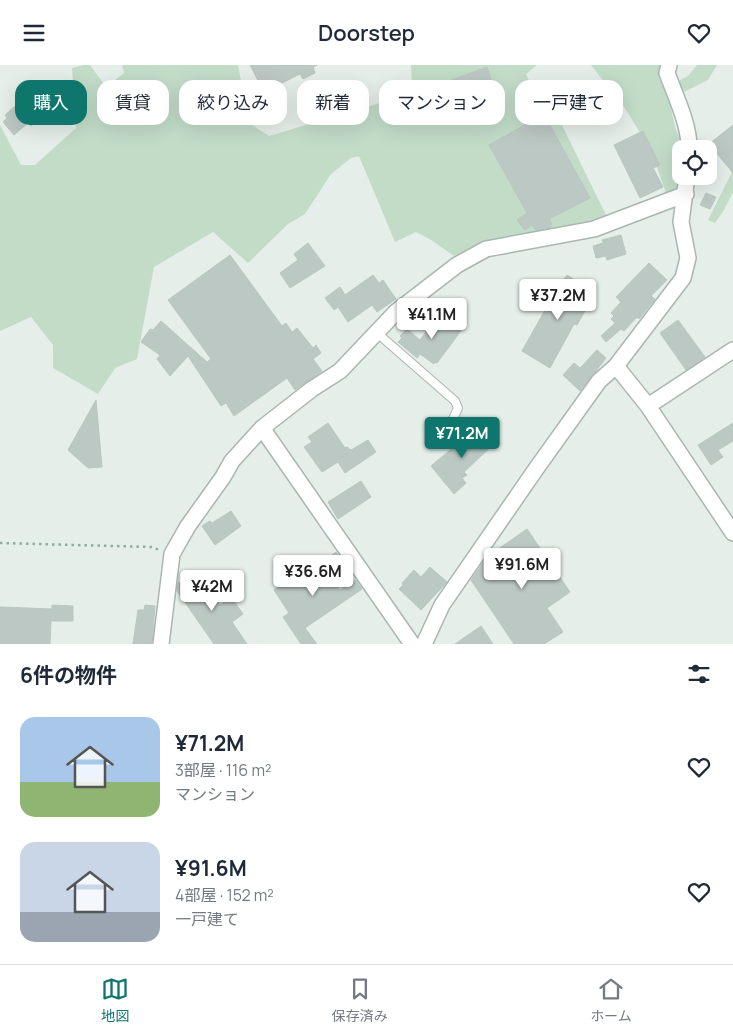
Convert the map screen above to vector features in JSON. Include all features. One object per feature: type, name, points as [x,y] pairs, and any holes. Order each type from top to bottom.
[{"type":"street","points":[[669,65],[668,73],[688,140]]},
{"type":"street","points":[[424,644],[442,605],[525,485],[599,381],[616,366],[683,278],[688,258],[681,222],[686,185]]},
{"type":"street","points":[[162,644],[172,554],[188,526],[232,461],[262,428],[312,389],[340,371],[396,312],[458,265],[486,249],[594,229],[686,194]]},
{"type":"street","points":[[648,406],[733,350]]},
{"type":"street","points":[[616,366],[648,406],[733,533]]},
{"type":"street","points":[[262,428],[412,644]]},
{"type":"lane","points":[[376,332],[454,401],[458,408],[453,419],[434,439]]},
{"type":"path","points":[[0,543],[150,547],[172,554]]},
{"type":"green space","points":[[90,65],[101,80],[97,80],[97,125],[169,125],[169,80],[115,80],[124,73],[122,65],[238,65],[241,80],[179,80],[179,125],[252,125],[269,136],[306,125],[369,125],[369,106],[379,103],[379,125],[505,125],[505,80],[412,80],[411,65],[537,65],[526,74],[529,80],[515,80],[515,125],[562,125],[607,217],[595,224],[494,241],[454,256],[416,232],[395,242],[359,156],[351,158],[331,174],[305,214],[288,224],[248,263],[213,232],[154,267],[137,359],[115,368],[98,394],[53,368],[53,345],[31,317],[0,331],[0,125],[21,165],[35,165],[76,128],[76,125],[87,125],[87,80],[73,80],[72,68]]},
{"type":"green space","points":[[591,65],[662,65],[675,127],[680,140],[672,140],[672,185],[683,185],[684,191],[666,193],[651,150],[623,106],[623,80],[603,80]]},
{"type":"green space","points":[[697,65],[717,65],[708,80],[680,94],[680,80],[688,76]]},
{"type":"green space","points":[[733,170],[733,192],[715,223],[708,220]]},
{"type":"building","points":[[250,65],[317,65],[313,67],[315,73],[303,79],[300,74],[287,80],[258,80]]},
{"type":"building","points":[[487,67],[491,80],[452,80]]},
{"type":"building","points":[[15,106],[15,125],[26,125],[14,135],[3,122],[7,118],[5,115]]},
{"type":"building","points":[[524,125],[550,125],[590,198],[549,219],[552,224],[550,225],[551,227],[536,230],[532,225],[525,230],[517,220],[527,213],[489,145]]},
{"type":"building","points":[[733,125],[733,173],[717,154],[717,140],[714,140]]},
{"type":"building","points":[[643,131],[660,165],[653,168],[663,187],[640,198],[614,145]]},
{"type":"building","points":[[706,193],[716,197],[710,209],[700,205]]},
{"type":"building","points":[[621,235],[626,254],[607,260],[606,256],[596,258],[593,246],[603,243],[602,240]]},
{"type":"building","points":[[308,243],[325,266],[290,288],[280,273],[298,260],[294,254]]},
{"type":"building","points":[[230,255],[282,326],[286,323],[292,332],[297,328],[313,348],[316,345],[321,353],[313,359],[322,371],[295,390],[287,378],[234,416],[226,403],[221,406],[188,356],[170,376],[157,359],[160,355],[141,342],[150,329],[153,330],[161,321],[207,362],[211,359],[168,300]]},
{"type":"building","points":[[649,263],[667,280],[651,296],[655,299],[639,319],[637,317],[624,331],[621,329],[606,342],[601,336],[615,323],[611,319],[614,316],[611,313],[621,302],[616,297]]},
{"type":"building","points":[[373,275],[379,283],[383,280],[396,299],[377,312],[372,305],[348,322],[338,307],[334,310],[325,298],[340,287],[345,295]]},
{"type":"building","points":[[567,275],[592,291],[583,307],[586,309],[577,325],[574,324],[550,368],[522,351],[562,280]]},
{"type":"building","points":[[447,316],[463,328],[437,363],[435,362],[434,364],[420,354],[417,358],[398,342],[402,338],[400,336],[407,329],[420,340],[434,321],[441,326]]},
{"type":"building","points":[[678,320],[705,357],[686,370],[660,333]]},
{"type":"building","points":[[597,350],[606,358],[580,391],[563,375],[574,363],[580,368]]},
{"type":"building","points":[[96,400],[102,467],[88,468],[68,450]]},
{"type":"building","points":[[328,423],[345,448],[347,447],[351,450],[368,440],[376,452],[345,473],[338,462],[322,472],[304,447],[312,442],[308,437]]},
{"type":"building","points":[[733,423],[733,441],[718,450],[723,457],[711,465],[698,445]]},
{"type":"building","points":[[478,427],[494,444],[464,472],[467,475],[462,478],[466,483],[454,494],[431,466]]},
{"type":"building","points":[[361,481],[371,497],[338,519],[328,502]]},
{"type":"building","points":[[231,511],[241,526],[215,545],[202,526],[210,521],[212,523]]},
{"type":"building","points":[[527,529],[570,592],[547,608],[563,632],[544,644],[514,644],[471,580],[487,557]]},
{"type":"building","points":[[336,552],[344,564],[329,574],[340,590],[356,580],[362,589],[305,628],[317,644],[301,644],[283,617],[289,613],[274,590],[294,577],[297,582]]},
{"type":"building","points":[[430,567],[447,582],[421,610],[399,589],[414,570],[421,577]]},
{"type":"building","points":[[202,575],[210,586],[208,588],[220,605],[231,597],[243,614],[232,622],[247,644],[214,644],[177,591],[178,582],[183,585],[195,576],[197,578]]},
{"type":"building","points":[[52,605],[73,606],[73,621],[51,621],[50,644],[0,644],[0,607],[52,609]]},
{"type":"building","points":[[145,605],[155,606],[152,644],[133,644],[138,610],[144,610]]},
{"type":"building","points":[[481,626],[493,644],[455,644]]}]
